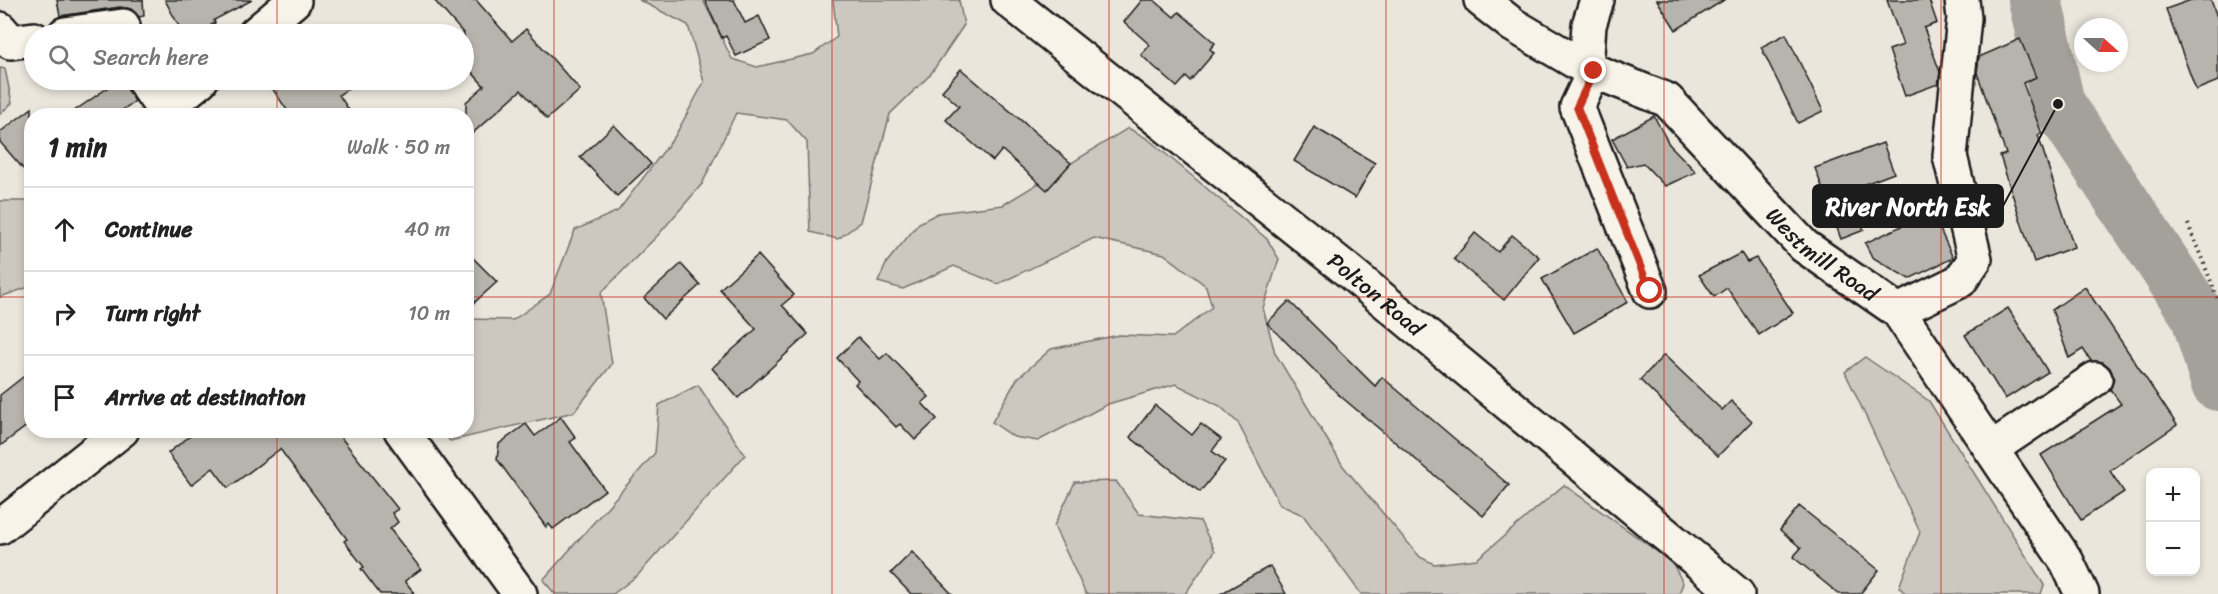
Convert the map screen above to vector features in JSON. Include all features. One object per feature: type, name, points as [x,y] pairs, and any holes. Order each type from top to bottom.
[{"type":"street","name":"Polton Road","points":[[1008,0],[1346,269],[1737,594]]},
{"type":"street","name":"Westmill Road","points":[[1481,0],[1513,25],[1590,69],[1667,100],[1804,246],[1898,311],[2067,562],[2082,594]]},
{"type":"street","points":[[1597,0],[1589,25],[1590,69],[1577,107],[1650,291]]},
{"type":"street","points":[[1898,311],[1960,281],[1975,259],[1950,156],[1964,18],[1962,0]]},
{"type":"street","points":[[267,24],[294,1]]},
{"type":"street","points":[[107,24],[124,20]]},
{"type":"street","points":[[150,90],[163,108]]},
{"type":"street","points":[[171,108],[190,90]]},
{"type":"street","points":[[1991,449],[2095,379]]},
{"type":"street","points":[[0,527],[112,438]]},
{"type":"street","points":[[407,438],[520,594]]},
{"type":"path","points":[[2188,224],[2218,299]]},
{"type":"shaded area","points":[[639,0],[703,0],[732,59],[757,67],[813,54],[837,37],[833,0],[959,0],[964,25],[930,75],[890,114],[861,222],[838,239],[810,232],[807,142],[787,120],[736,113],[702,184],[659,234],[601,293],[612,364],[574,412],[474,435],[474,319],[513,320],[550,294],[575,230],[618,211],[675,136],[704,82],[688,25]]},
{"type":"shaded area","points":[[0,68],[5,69],[12,103],[0,114]]},
{"type":"shaded area","points":[[1128,128],[1148,139],[1267,239],[1279,259],[1263,308],[1275,353],[1343,466],[1420,557],[1434,564],[1477,559],[1564,485],[1672,562],[1683,583],[1679,594],[1361,594],[1303,515],[1280,505],[1238,423],[1220,406],[1176,384],[1108,404],[1038,441],[1014,437],[992,422],[1017,379],[1051,349],[1119,335],[1173,337],[1212,307],[1206,286],[1164,254],[1094,238],[998,284],[954,266],[903,289],[878,282],[887,262],[919,223],[938,213],[1003,205]]},
{"type":"shaded area","points":[[0,201],[24,201],[24,289],[0,297]]},
{"type":"shaded area","points":[[1865,357],[1929,401],[2044,585],[2041,594],[1906,594],[1899,587],[1920,532],[1845,372]]},
{"type":"shaded area","points":[[698,385],[745,455],[638,575],[613,594],[555,594],[543,580],[655,453],[659,405]]},
{"type":"shaded area","points":[[447,438],[463,438],[450,441]]},
{"type":"shaded area","points":[[1116,481],[1139,514],[1200,521],[1215,551],[1185,594],[1086,594],[1054,526],[1075,482]]},
{"type":"building","points":[[57,0],[143,0],[144,16],[139,17],[131,9],[120,7],[60,16]]},
{"type":"building","points":[[165,0],[252,0],[214,20],[213,24],[178,24]]},
{"type":"building","points":[[434,0],[476,0],[512,41],[526,29],[580,90],[547,119],[521,90],[474,132],[474,108],[466,108],[466,102],[484,86],[474,74],[474,24],[455,24]]},
{"type":"building","points":[[705,0],[734,0],[745,23],[759,16],[770,40],[736,56],[726,36],[722,38]]},
{"type":"building","points":[[1142,0],[1154,0],[1174,17],[1179,12],[1215,43],[1210,49],[1214,53],[1190,81],[1186,77],[1177,87],[1141,55],[1150,45],[1124,22]]},
{"type":"building","points":[[1657,0],[1724,0],[1676,30]]},
{"type":"building","points":[[1887,0],[1929,0],[1937,23],[1924,28],[1940,72],[1938,84],[1905,96],[1889,50],[1903,45]]},
{"type":"building","points":[[2191,0],[2211,0],[2218,20],[2218,81],[2196,90],[2166,9]]},
{"type":"building","points":[[1786,34],[1823,111],[1798,123],[1761,47]]},
{"type":"building","points":[[2020,39],[2036,77],[2023,83],[2042,134],[2038,135],[2074,247],[2034,262],[2000,156],[2006,154],[1977,73],[1979,57]]},
{"type":"building","points":[[961,69],[1071,163],[1047,190],[1002,150],[993,161],[946,120],[959,106],[942,91]]},
{"type":"building","points":[[105,90],[128,90],[135,101],[125,108],[79,108]]},
{"type":"building","points":[[273,90],[346,90],[339,95],[348,108],[286,108]]},
{"type":"building","points":[[24,114],[24,170],[0,142],[0,132]]},
{"type":"building","points":[[1654,116],[1669,144],[1696,172],[1665,186],[1643,163],[1627,167],[1612,139]]},
{"type":"building","points":[[614,125],[651,164],[617,196],[580,157]]},
{"type":"building","points":[[1314,127],[1375,163],[1355,198],[1294,161]]},
{"type":"building","points":[[1883,143],[1894,173],[1849,190],[1864,230],[1841,239],[1815,168]]},
{"type":"building","points":[[1932,212],[1953,258],[1909,279],[1872,257],[1865,243]]},
{"type":"building","points":[[1475,233],[1498,252],[1512,235],[1539,257],[1504,300],[1454,259]]},
{"type":"building","points":[[1597,248],[1628,302],[1574,333],[1542,279]]},
{"type":"building","points":[[1741,253],[1747,262],[1756,258],[1793,313],[1759,335],[1727,288],[1714,297],[1699,275]]},
{"type":"building","points":[[758,255],[794,295],[782,305],[808,334],[738,398],[712,368],[756,329],[720,289]]},
{"type":"building","points":[[474,259],[497,282],[474,303]]},
{"type":"building","points":[[681,264],[700,285],[663,319],[644,298]]},
{"type":"building","points":[[2085,287],[2177,425],[2110,471],[2124,492],[2081,520],[2041,455],[2121,404],[2110,389],[2114,378],[2110,368],[2103,362],[2091,361],[2083,349],[2069,358],[2052,310]]},
{"type":"building","points":[[1289,301],[1375,386],[1382,377],[1509,485],[1483,516],[1339,395],[1267,323]]},
{"type":"building","points":[[2008,308],[2048,372],[2005,399],[1965,335]]},
{"type":"building","points":[[858,337],[880,359],[887,353],[929,397],[922,403],[937,419],[915,440],[900,424],[896,427],[855,384],[858,381],[837,358]]},
{"type":"building","points":[[1664,355],[1722,410],[1731,401],[1752,421],[1718,456],[1640,380]]},
{"type":"building","points":[[24,376],[24,428],[0,446],[0,395]]},
{"type":"building","points":[[1155,405],[1192,435],[1201,424],[1221,439],[1212,451],[1225,461],[1200,492],[1130,437]]},
{"type":"building","points":[[561,417],[576,438],[570,442],[605,490],[553,529],[549,524],[546,527],[497,459],[499,444],[526,424],[535,436]]},
{"type":"building","points":[[188,438],[341,438],[398,509],[392,513],[398,522],[390,529],[421,569],[405,581],[415,594],[380,594],[361,569],[364,567],[344,541],[347,539],[280,449],[228,488],[213,468],[191,485],[168,453]]},
{"type":"building","points":[[1799,506],[1879,570],[1860,594],[1839,594],[1793,557],[1801,548],[1780,530]]},
{"type":"building","points":[[912,552],[952,594],[911,594],[891,573]]},
{"type":"building","points":[[1270,566],[1286,594],[1220,594]]},
{"type":"waterway","points":[[2035,0],[2058,104],[2197,314],[2218,384]]},
{"type":"place","name":"River North Esk","points":[[2058,104]]},
{"type":"route","points":[[1594,71],[1577,107],[1650,291]]}]
